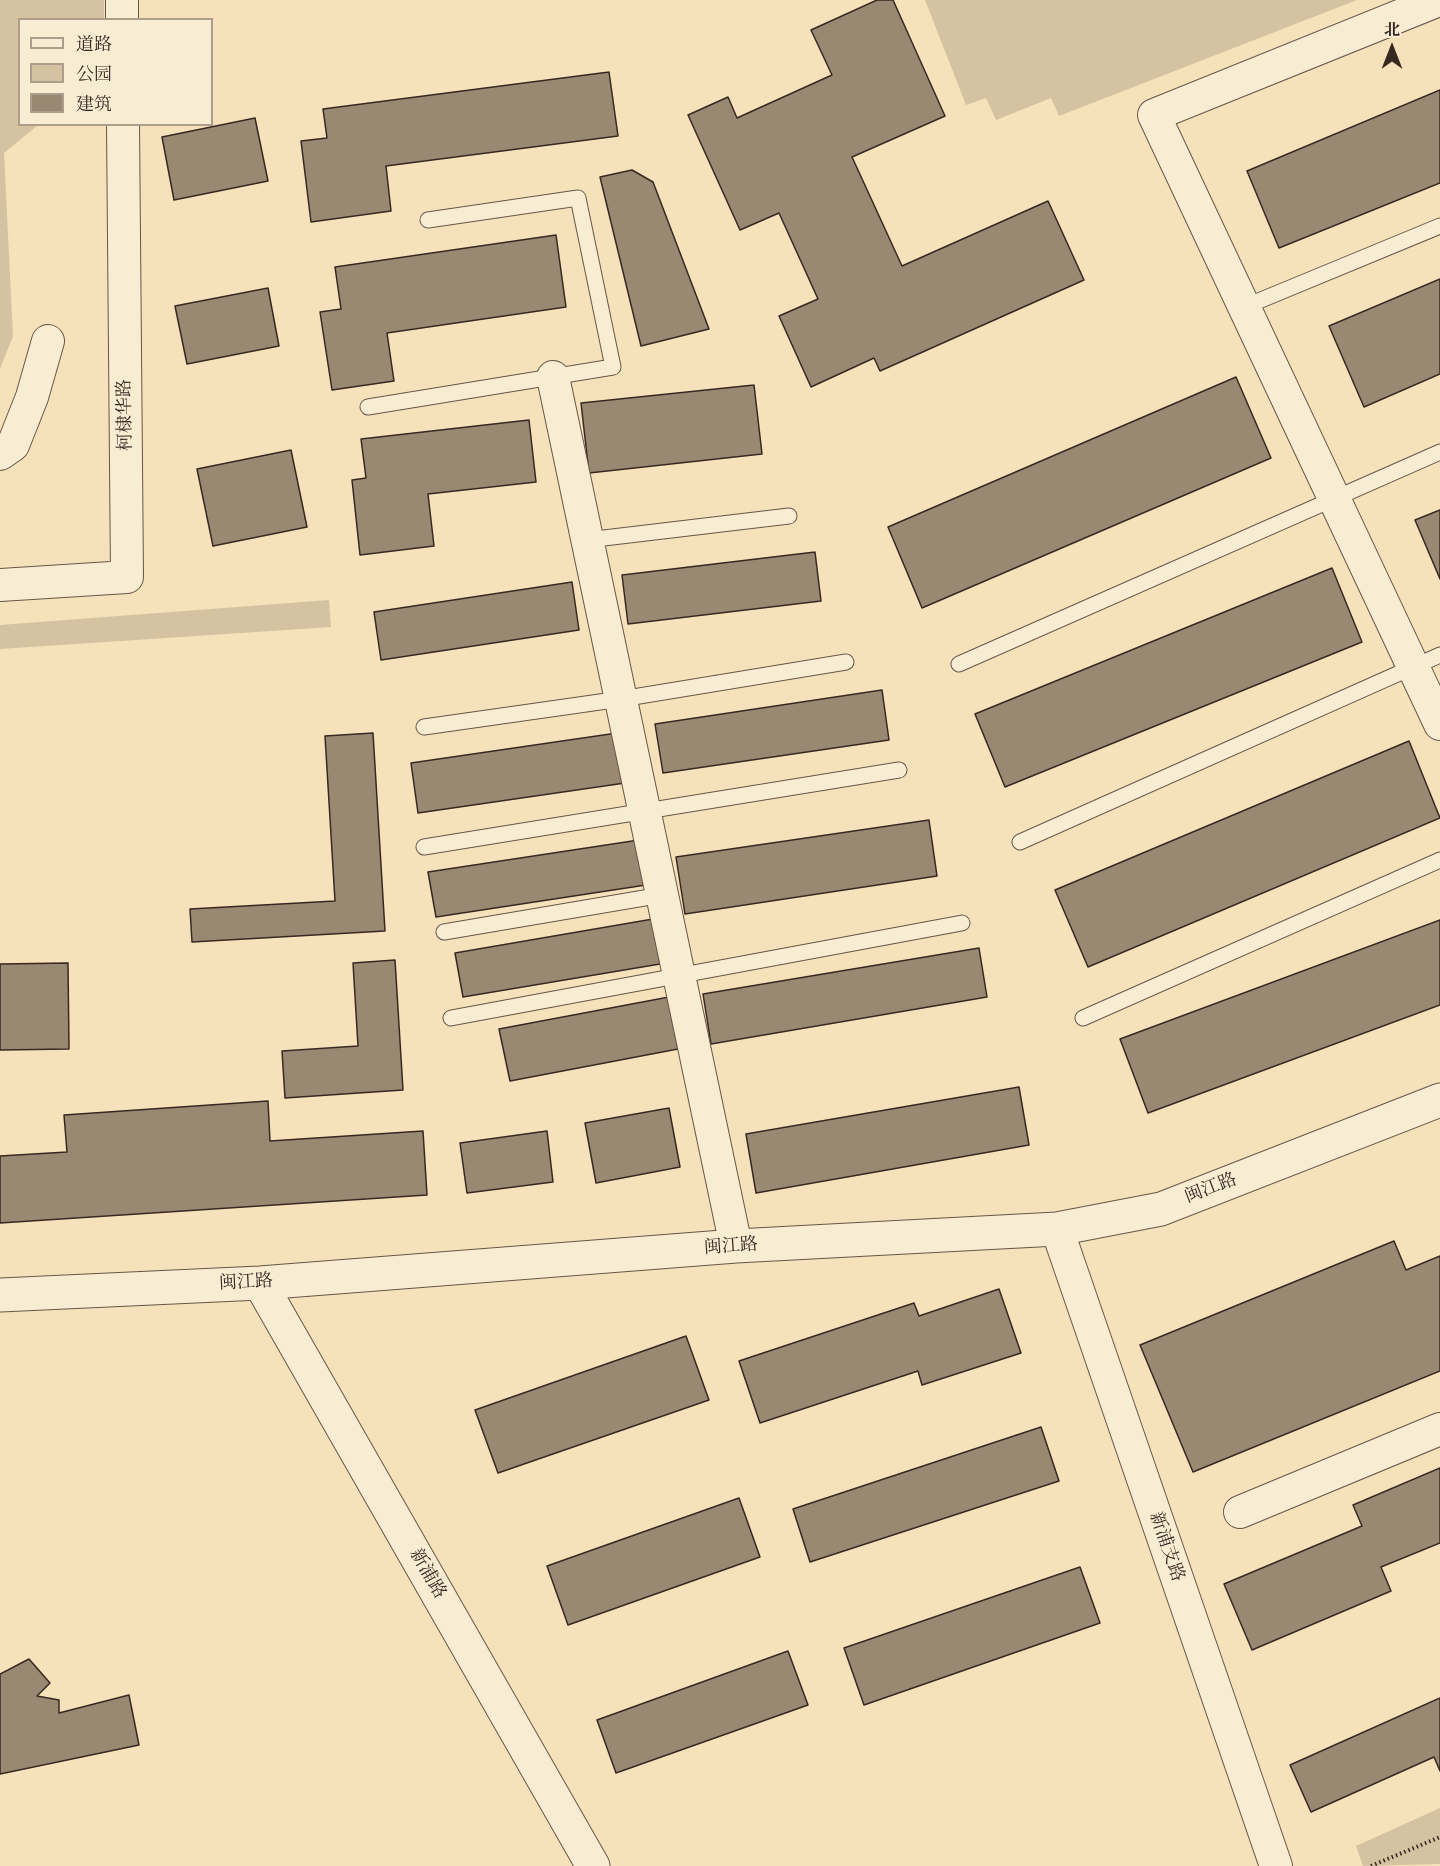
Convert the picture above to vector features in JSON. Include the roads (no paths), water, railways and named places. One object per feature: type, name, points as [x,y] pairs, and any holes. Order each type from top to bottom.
[{"type":"street","points":[[122,0],[122,18]]},
{"type":"street","points":[[1438,0],[1154,115],[1335,501],[1427,661],[1440,724]]},
{"type":"street","name":"柯棣华路","points":[[0,585],[127,577],[123,126]]},
{"type":"street","points":[[0,454],[13,445],[32,397],[48,341]]},
{"type":"street","points":[[554,377],[736,1246]]},
{"type":"street","name":"闽江路","points":[[0,1295],[260,1283],[736,1246],[1057,1229],[1161,1209],[1440,1100]]},
{"type":"street","name":"新浦支路","points":[[1057,1229],[1276,1866]]},
{"type":"street","name":"新浦路","points":[[260,1283],[593,1866]]},
{"type":"street","points":[[1240,1512],[1440,1429]]},
{"type":"lane","points":[[368,407],[613,367],[578,198],[429,220]]},
{"type":"lane","points":[[1244,307],[1440,226]]},
{"type":"lane","points":[[959,664],[1335,501],[1440,452]]},
{"type":"lane","points":[[587,540],[789,516]]},
{"type":"lane","points":[[1020,842],[1427,661]]},
{"type":"lane","points":[[424,727],[621,699],[846,662]]},
{"type":"lane","points":[[424,847],[899,770]]},
{"type":"lane","points":[[1083,1017],[1440,860]]},
{"type":"lane","points":[[444,932],[662,895]]},
{"type":"lane","points":[[451,1017],[962,923]]}]
